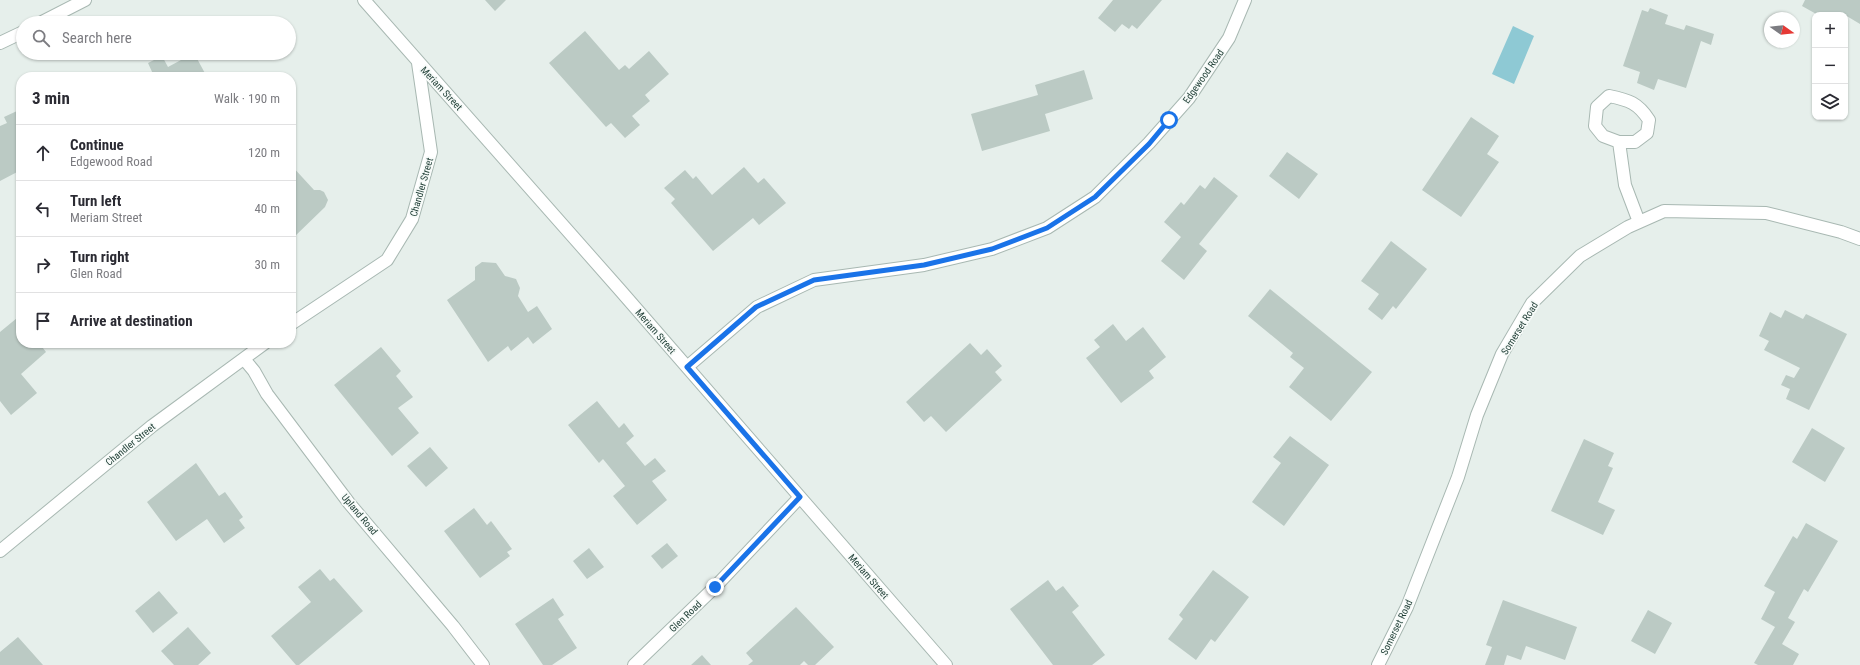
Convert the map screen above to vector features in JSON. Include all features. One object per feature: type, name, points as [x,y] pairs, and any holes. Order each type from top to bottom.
[{"type":"street","points":[[54,16],[85,0]]},
{"type":"street","name":"Meriam Street","points":[[364,0],[418,64],[465,113],[946,665]]},
{"type":"street","name":"Edgewood Road","points":[[687,367],[756,307],[814,280],[924,265],[992,249],[1047,228],[1095,197],[1149,144],[1189,98],[1229,38],[1245,0]]},
{"type":"street","points":[[0,43],[16,35]]},
{"type":"street","name":"Chandler Street","points":[[296,321],[387,260],[412,219],[431,152],[418,64]]},
{"type":"street","points":[[1609,96],[1626,99],[1641,108],[1649,120],[1647,133],[1635,142],[1619,142],[1603,136],[1595,126],[1597,107],[1609,96]]},
{"type":"street","points":[[1619,142],[1625,185],[1639,222]]},
{"type":"street","name":"Somerset Road","points":[[1378,665],[1407,607],[1458,477],[1477,415],[1502,354],[1532,303],[1580,256],[1639,222],[1664,211],[1766,213],[1841,232],[1860,239]]},
{"type":"street","name":"Chandler Street","points":[[0,551],[152,426],[258,348]]},
{"type":"street","name":"Upland Road","points":[[244,359],[254,371],[267,394],[349,503],[443,614],[483,665]]},
{"type":"street","name":"Glen Road","points":[[634,665],[715,587],[800,497]]},
{"type":"water","points":[[1513,26],[1534,36],[1514,84],[1492,74]]},
{"type":"building","points":[[485,0],[506,0],[495,11]]},
{"type":"building","points":[[1113,0],[1162,0],[1137,29],[1132,25],[1129,29],[1122,24],[1115,32],[1098,18]]},
{"type":"building","points":[[1805,0],[1860,0],[1860,24],[1848,17],[1848,12],[1813,12],[1802,6]]},
{"type":"building","points":[[1650,8],[1668,15],[1665,24],[1684,30],[1686,25],[1714,34],[1711,45],[1701,41],[1686,88],[1658,79],[1654,90],[1637,83],[1640,72],[1623,66],[1642,10],[1648,12]]},
{"type":"building","points":[[585,31],[619,70],[625,65],[629,69],[649,51],[669,74],[645,95],[650,101],[632,116],[640,125],[625,138],[611,123],[606,127],[549,63]]},
{"type":"building","points":[[154,60],[164,60],[168,67],[181,60],[198,60],[204,72],[152,72],[148,63]]},
{"type":"building","points":[[1084,70],[1093,99],[1045,114],[1050,131],[982,151],[971,114],[1038,95],[1035,85]]},
{"type":"building","points":[[16,111],[16,173],[0,181],[0,126],[7,123],[4,117]]},
{"type":"building","points":[[1471,117],[1499,136],[1487,154],[1499,162],[1461,217],[1422,190]]},
{"type":"building","points":[[1287,152],[1318,174],[1299,199],[1269,176]]},
{"type":"building","points":[[744,167],[758,183],[764,178],[786,203],[759,225],[753,218],[713,251],[671,203],[675,199],[664,188],[685,170],[693,179],[696,176],[712,195]]},
{"type":"building","points":[[296,170],[314,190],[324,192],[328,200],[325,207],[296,235]]},
{"type":"building","points":[[1214,177],[1238,196],[1199,244],[1207,251],[1184,280],[1161,261],[1181,237],[1164,222],[1181,202],[1184,205],[1200,185],[1205,189]]},
{"type":"building","points":[[1391,241],[1427,269],[1396,309],[1393,306],[1382,320],[1368,309],[1379,294],[1361,281]]},
{"type":"building","points":[[482,262],[496,263],[505,276],[516,279],[520,288],[518,296],[528,312],[537,306],[552,329],[533,344],[528,337],[511,351],[508,346],[488,362],[447,300],[475,280],[475,267]]},
{"type":"building","points":[[1270,289],[1372,372],[1331,421],[1289,387],[1304,368],[1290,357],[1293,353],[1248,316]]},
{"type":"building","points":[[1785,310],[1803,319],[1806,314],[1847,334],[1809,410],[1786,399],[1790,389],[1781,385],[1786,375],[1794,378],[1800,368],[1764,350],[1769,341],[1759,336],[1770,312],[1781,318]]},
{"type":"building","points":[[16,319],[16,348],[43,348],[46,352],[21,374],[37,393],[11,415],[0,401],[0,332]]},
{"type":"building","points":[[1113,324],[1126,341],[1143,327],[1166,357],[1149,371],[1154,378],[1121,403],[1086,358],[1100,347],[1094,340]]},
{"type":"building","points":[[970,343],[981,355],[987,349],[1002,366],[995,372],[1002,380],[946,432],[931,416],[924,422],[906,402]]},
{"type":"building","points":[[381,347],[401,371],[396,376],[413,397],[398,408],[419,433],[392,456],[334,385]]},
{"type":"building","points":[[597,401],[619,428],[624,423],[634,436],[626,443],[645,466],[655,458],[666,471],[652,481],[667,500],[637,525],[613,496],[625,486],[603,459],[599,463],[568,425]]},
{"type":"building","points":[[1812,428],[1845,448],[1825,482],[1792,462]]},
{"type":"building","points":[[1290,436],[1329,465],[1284,526],[1252,502],[1281,463],[1273,457]]},
{"type":"building","points":[[1584,439],[1614,453],[1608,466],[1613,468],[1598,502],[1615,510],[1603,535],[1551,511]]},
{"type":"building","points":[[430,447],[448,468],[426,487],[407,466]]},
{"type":"building","points":[[196,463],[219,496],[225,492],[243,517],[239,520],[245,528],[224,543],[207,519],[176,541],[147,502]]},
{"type":"building","points":[[474,508],[487,525],[491,521],[512,549],[507,552],[510,556],[480,578],[444,531]]},
{"type":"building","points":[[1806,523],[1838,541],[1808,592],[1804,589],[1788,618],[1795,622],[1782,644],[1799,654],[1793,665],[1758,665],[1754,663],[1775,627],[1761,619],[1775,592],[1764,586],[1793,536],[1797,539]]},
{"type":"building","points":[[667,543],[678,556],[662,569],[651,556]]},
{"type":"building","points":[[589,548],[604,567],[587,579],[573,561]]},
{"type":"building","points":[[320,569],[330,581],[334,578],[363,611],[299,665],[296,665],[271,636],[311,602],[298,587]]},
{"type":"building","points":[[1213,570],[1249,597],[1215,642],[1211,639],[1196,660],[1168,639],[1183,619],[1179,615]]},
{"type":"building","points":[[1048,580],[1056,591],[1063,586],[1079,606],[1072,612],[1105,655],[1092,665],[1053,665],[1010,609]]},
{"type":"building","points":[[159,591],[178,613],[153,633],[135,611]]},
{"type":"building","points":[[553,598],[564,615],[558,619],[577,648],[552,665],[543,665],[515,624]]},
{"type":"building","points":[[1503,600],[1577,627],[1565,660],[1526,646],[1521,660],[1507,655],[1504,665],[1485,665],[1492,647],[1486,645]]},
{"type":"building","points":[[796,607],[834,647],[815,665],[808,665],[804,661],[800,665],[748,665],[753,661],[746,653]]},
{"type":"building","points":[[1648,610],[1672,623],[1655,654],[1631,641]]},
{"type":"building","points":[[188,627],[211,653],[198,665],[174,665],[161,651]]},
{"type":"building","points":[[18,637],[43,665],[0,665],[0,652]]},
{"type":"building","points":[[702,655],[711,665],[691,665]]},
{"type":"route","points":[[715,587],[800,497],[687,367],[756,307],[814,280],[924,265],[992,249],[1047,228],[1095,197],[1149,144],[1169,120]]}]
